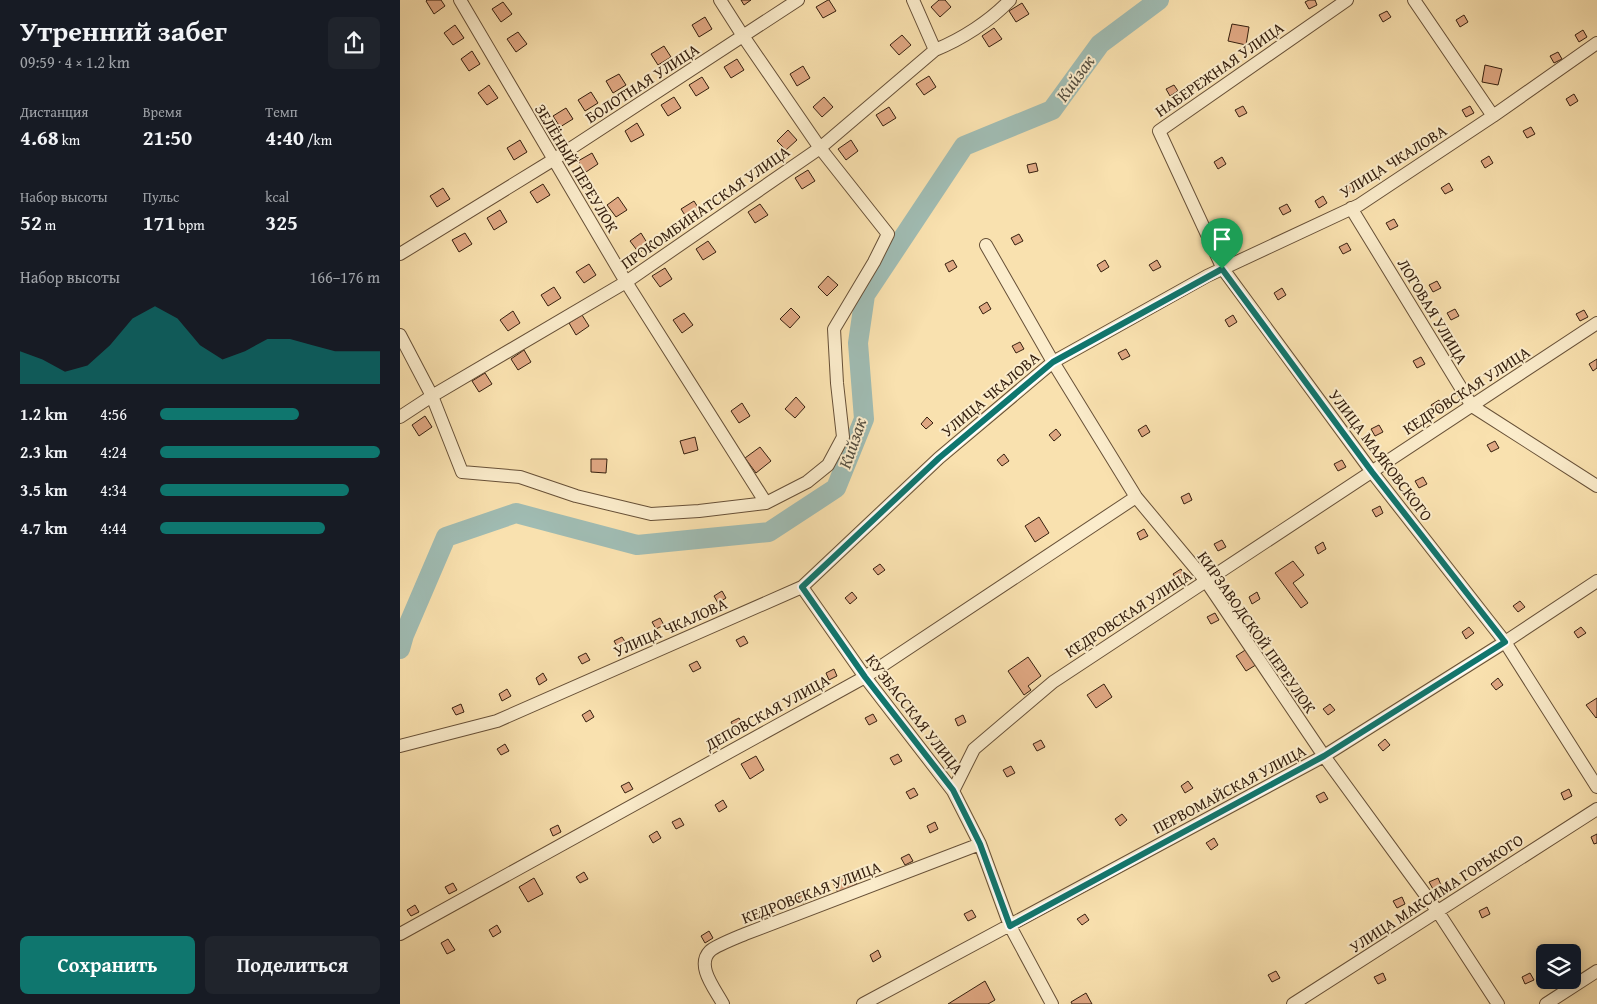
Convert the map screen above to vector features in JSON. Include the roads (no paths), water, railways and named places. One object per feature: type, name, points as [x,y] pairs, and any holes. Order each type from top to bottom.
[{"type":"street","name":"ЗЕЛЁНЫЙ ПЕРЕУЛОК","points":[[460,0],[626,282],[766,503]]},
{"type":"street","points":[[400,335],[432,396],[462,472],[520,477],[576,496],[651,514],[699,512],[766,503],[807,482],[828,465],[843,437],[837,384],[834,329],[874,262],[888,234],[820,148],[720,0]]},
{"type":"street","name":"БОЛОТНАЯ УЛИЦА","points":[[400,254],[553,160],[798,0]]},
{"type":"street","points":[[912,0],[935,50]]},
{"type":"street","name":"ПРОКОМБИНАТСКАЯ УЛИЦА","points":[[400,417],[432,396],[626,282],[820,148],[935,50],[953,43],[1000,11],[1010,0]]},
{"type":"street","name":"НАБЕРЕЖНАЯ УЛИЦА","points":[[1159,131],[1347,0]]},
{"type":"street","points":[[1415,0],[1493,116]]},
{"type":"street","name":"УЛИЦА ЧКАЛОВА","points":[[400,746],[497,721],[802,587],[939,458],[1053,362],[1222,269],[1351,208],[1493,116],[1597,43]]},
{"type":"street","name":"УЛИЦА МАЯКОВСКОГО","points":[[1159,131],[1222,269],[1372,472],[1505,642],[1597,787]]},
{"type":"street","name":"ЛОГОВАЯ УЛИЦА","points":[[1351,208],[1472,406],[1597,486]]},
{"type":"street","name":"КИРЗАВОДСКОЙ ПЕРЕУЛОК","points":[[986,245],[1053,362],[1136,496],[1206,581],[1324,756],[1438,912],[1498,1004]]},
{"type":"street","name":"КЕДРОВСКАЯ УЛИЦА","points":[[953,790],[974,749],[1053,682],[1597,324]]},
{"type":"street","name":"ДЕПОВСКАЯ УЛИЦА","points":[[400,934],[865,677],[1136,496]]},
{"type":"street","name":"ПЕРВОМАЙСКАЯ УЛИЦА","points":[[863,1004],[1324,756],[1505,642],[1597,581]]},
{"type":"street","name":"КУЗБАССКАЯ УЛИЦА","points":[[802,587],[865,677],[953,790],[980,844],[1010,926],[1052,1004]]},
{"type":"street","name":"УЛИЦА МАКСИМА ГОРЬКОГО","points":[[1293,1004],[1597,809]]},
{"type":"street","name":"КЕДРОВСКАЯ УЛИЦА","points":[[723,1004],[705,970],[705,961],[710,951],[745,934],[980,844]]},
{"type":"street","points":[[1546,1004],[1597,970]]},
{"type":"waterway","name":"Кийзак","points":[[400,649],[404,635],[446,537],[516,513],[637,545],[769,532],[836,488],[864,419],[858,343],[865,295],[964,146],[1052,110],[1100,44],[1159,0]]}]
